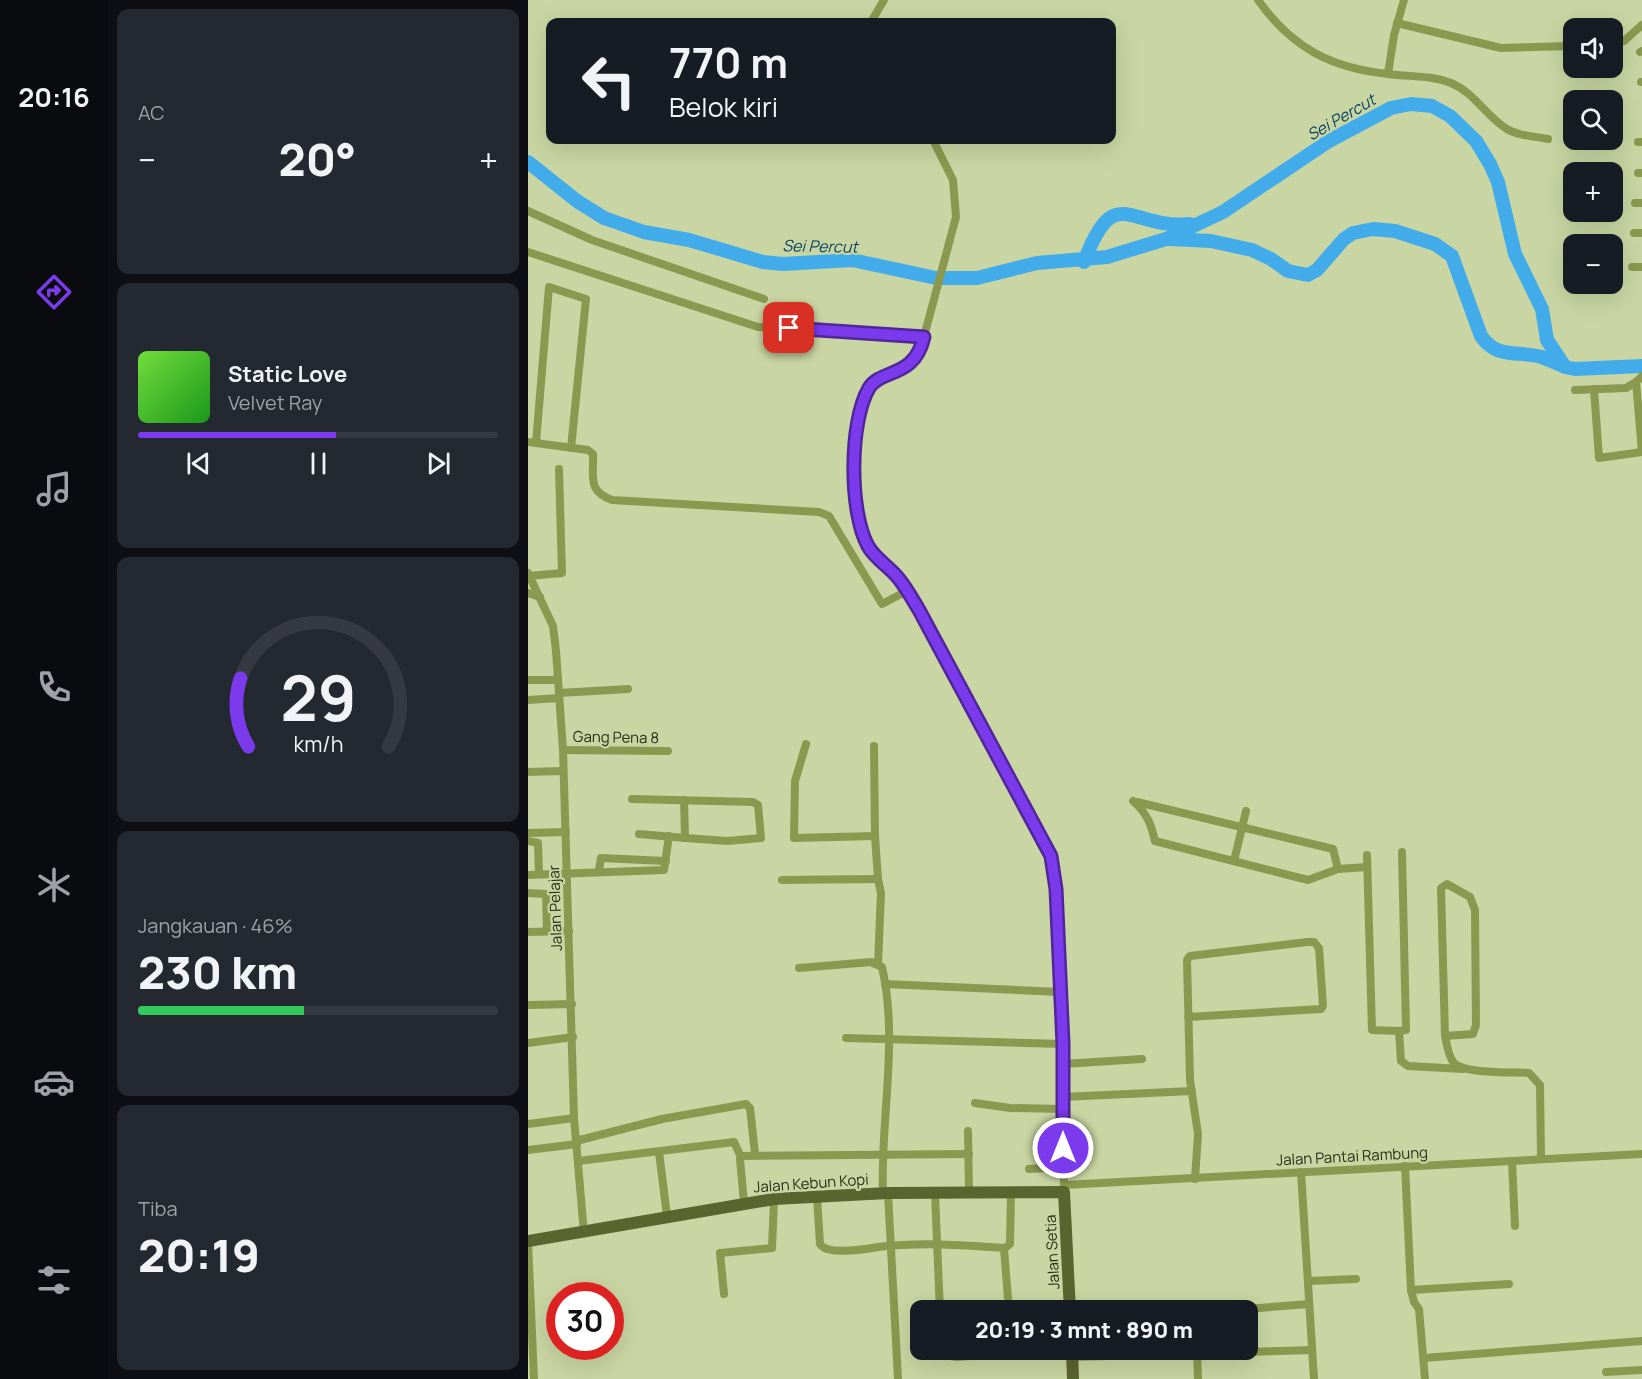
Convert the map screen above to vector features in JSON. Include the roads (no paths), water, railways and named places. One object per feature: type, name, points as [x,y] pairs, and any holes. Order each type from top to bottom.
[{"type":"main road","name":"Jalan Kebun Kopi","points":[[528,1241],[774,1198],[886,1193],[1011,1193],[1064,1188]]},
{"type":"main road","name":"Jalan Setia","points":[[1064,1188],[1069,1300]]},
{"type":"main road","points":[[1072,1360],[1073,1379]]},
{"type":"street","points":[[873,18],[884,0]]},
{"type":"street","points":[[1258,0],[1268,14],[1320,58],[1340,67],[1431,77],[1451,83],[1463,89],[1504,127],[1516,133],[1548,139]]},
{"type":"street","points":[[1388,74],[1397,23],[1404,0]]},
{"type":"street","points":[[1397,23],[1502,48],[1563,46]]},
{"type":"street","points":[[1623,41],[1642,25]]},
{"type":"street","points":[[935,144],[944,158],[956,193],[956,217],[924,337],[910,364],[874,382],[868,389],[860,416],[855,451],[858,513],[862,535],[869,548],[899,579],[907,591],[1051,856],[1056,889],[1063,1044],[1064,1188]]},
{"type":"street","points":[[528,212],[592,240],[764,299]]},
{"type":"street","points":[[528,252],[758,327],[924,337]]},
{"type":"street","points":[[571,448],[586,299],[549,287],[532,443],[571,448],[588,450],[593,454],[594,488],[599,495],[612,500],[819,512],[829,516],[882,604],[907,591]]},
{"type":"street","points":[[1575,390],[1626,388],[1639,379]]},
{"type":"street","points":[[1594,389],[1599,459],[1642,452],[1639,379]]},
{"type":"street","points":[[529,574],[562,573],[559,469]]},
{"type":"street","name":"Jalan Pelajar","points":[[529,574],[553,626],[558,680],[568,873],[574,1118],[584,1233]]},
{"type":"street","points":[[528,593],[540,597]]},
{"type":"street","points":[[528,680],[558,680]]},
{"type":"street","points":[[528,700],[628,689]]},
{"type":"street","points":[[806,744],[795,781],[794,838],[875,836]]},
{"type":"street","points":[[874,746],[875,836],[881,893],[878,964]]},
{"type":"street","name":"Gang Pena 8","points":[[563,750],[668,751]]},
{"type":"street","points":[[528,772],[563,771]]},
{"type":"street","points":[[632,799],[753,801],[759,811],[761,838],[726,841],[639,834]]},
{"type":"street","points":[[684,800],[685,838]]},
{"type":"street","points":[[1338,869],[1333,849],[1133,801],[1143,809],[1151,824],[1155,841],[1308,880],[1338,869],[1367,867]]},
{"type":"street","points":[[1234,861],[1246,811]]},
{"type":"street","points":[[528,833],[566,832]]},
{"type":"street","points":[[528,875],[599,870],[601,858],[665,866],[669,836]]},
{"type":"street","points":[[528,841],[538,843],[539,874]]},
{"type":"street","points":[[1367,855],[1372,1030],[1399,1031],[1406,1030],[1402,852]]},
{"type":"street","points":[[782,880],[878,879]]},
{"type":"street","points":[[1445,1036],[1473,1034],[1476,1025],[1475,910],[1470,897],[1447,884],[1441,888],[1445,1036],[1453,1062],[1464,1069]]},
{"type":"street","points":[[528,894],[546,894],[547,931]]},
{"type":"street","points":[[528,932],[569,931]]},
{"type":"street","points":[[1188,1017],[1321,1009],[1323,1006],[1319,948],[1314,942],[1307,942],[1190,956],[1187,960],[1188,1017],[1191,1091],[1198,1134],[1196,1179]]},
{"type":"street","points":[[798,968],[878,964],[882,967],[890,1039],[881,1152],[893,1246],[898,1379]]},
{"type":"street","points":[[885,984],[1060,992]]},
{"type":"street","points":[[528,1005],[572,1004]]},
{"type":"street","points":[[1399,1031],[1400,1056],[1404,1065],[1529,1073],[1535,1076],[1540,1085],[1541,1159]]},
{"type":"street","points":[[528,1043],[573,1037]]},
{"type":"street","points":[[846,1038],[1063,1044]]},
{"type":"street","points":[[1063,1064],[1142,1059]]},
{"type":"street","points":[[1063,1097],[1191,1091]]},
{"type":"street","points":[[975,1103],[1010,1108],[1063,1108]]},
{"type":"street","points":[[528,1150],[576,1143],[662,1119],[746,1104],[750,1108],[755,1154]]},
{"type":"street","points":[[528,1124],[574,1118]]},
{"type":"street","points":[[968,1131],[969,1192]]},
{"type":"street","points":[[578,1161],[734,1142],[741,1157],[744,1203]]},
{"type":"street","points":[[659,1152],[667,1216]]},
{"type":"street","points":[[741,1157],[755,1154],[796,1156],[881,1152],[969,1154]]},
{"type":"street","name":"Jalan Pantai Rambung","points":[[1064,1188],[1301,1172],[1642,1154]]},
{"type":"street","points":[[1512,1161],[1515,1226]]},
{"type":"street","points":[[1405,1166],[1411,1290],[1414,1302],[1419,1309],[1425,1379]]},
{"type":"street","points":[[1029,1169],[1063,1167]]},
{"type":"street","points":[[1301,1172],[1314,1379]]},
{"type":"street","points":[[817,1197],[822,1248],[845,1251],[936,1244],[1004,1248],[1011,1244],[1011,1193]]},
{"type":"street","points":[[935,1194],[939,1300]]},
{"type":"street","points":[[724,1294],[720,1253],[772,1248],[774,1198]]},
{"type":"street","points":[[528,1241],[534,1379]]},
{"type":"street","points":[[1004,1248],[1008,1300]]},
{"type":"street","points":[[1308,1281],[1356,1279]]},
{"type":"street","points":[[1411,1290],[1509,1284]]},
{"type":"street","points":[[1258,1308],[1309,1304]]},
{"type":"street","points":[[1424,1358],[1642,1341]]},
{"type":"street","points":[[1258,1350],[1312,1350]]},
{"type":"street","points":[[1197,1360],[1198,1379]]},
{"type":"street","points":[[1606,1372],[1642,1370]]},
{"type":"waterway","name":"Sei Percut","points":[[528,162],[577,201],[604,218],[644,232],[689,240],[763,262],[783,264],[852,260],[936,278],[977,278],[1037,263],[1107,257],[1166,239],[1223,212],[1329,141],[1391,108],[1411,104],[1432,106],[1450,116],[1476,141],[1490,164],[1498,182],[1515,254],[1542,309],[1547,340],[1565,367],[1575,369],[1642,366]]},
{"type":"waterway","points":[[1084,262],[1095,237],[1105,222],[1115,215],[1126,214],[1169,224],[1190,224]]},
{"type":"waterway","name":"Sei Percut","points":[[1169,239],[1211,241],[1252,250],[1288,271],[1308,275],[1317,270],[1344,239],[1353,233],[1373,229],[1395,231],[1435,244],[1452,256],[1481,336],[1493,348],[1499,351],[1540,357],[1563,366]]}]
